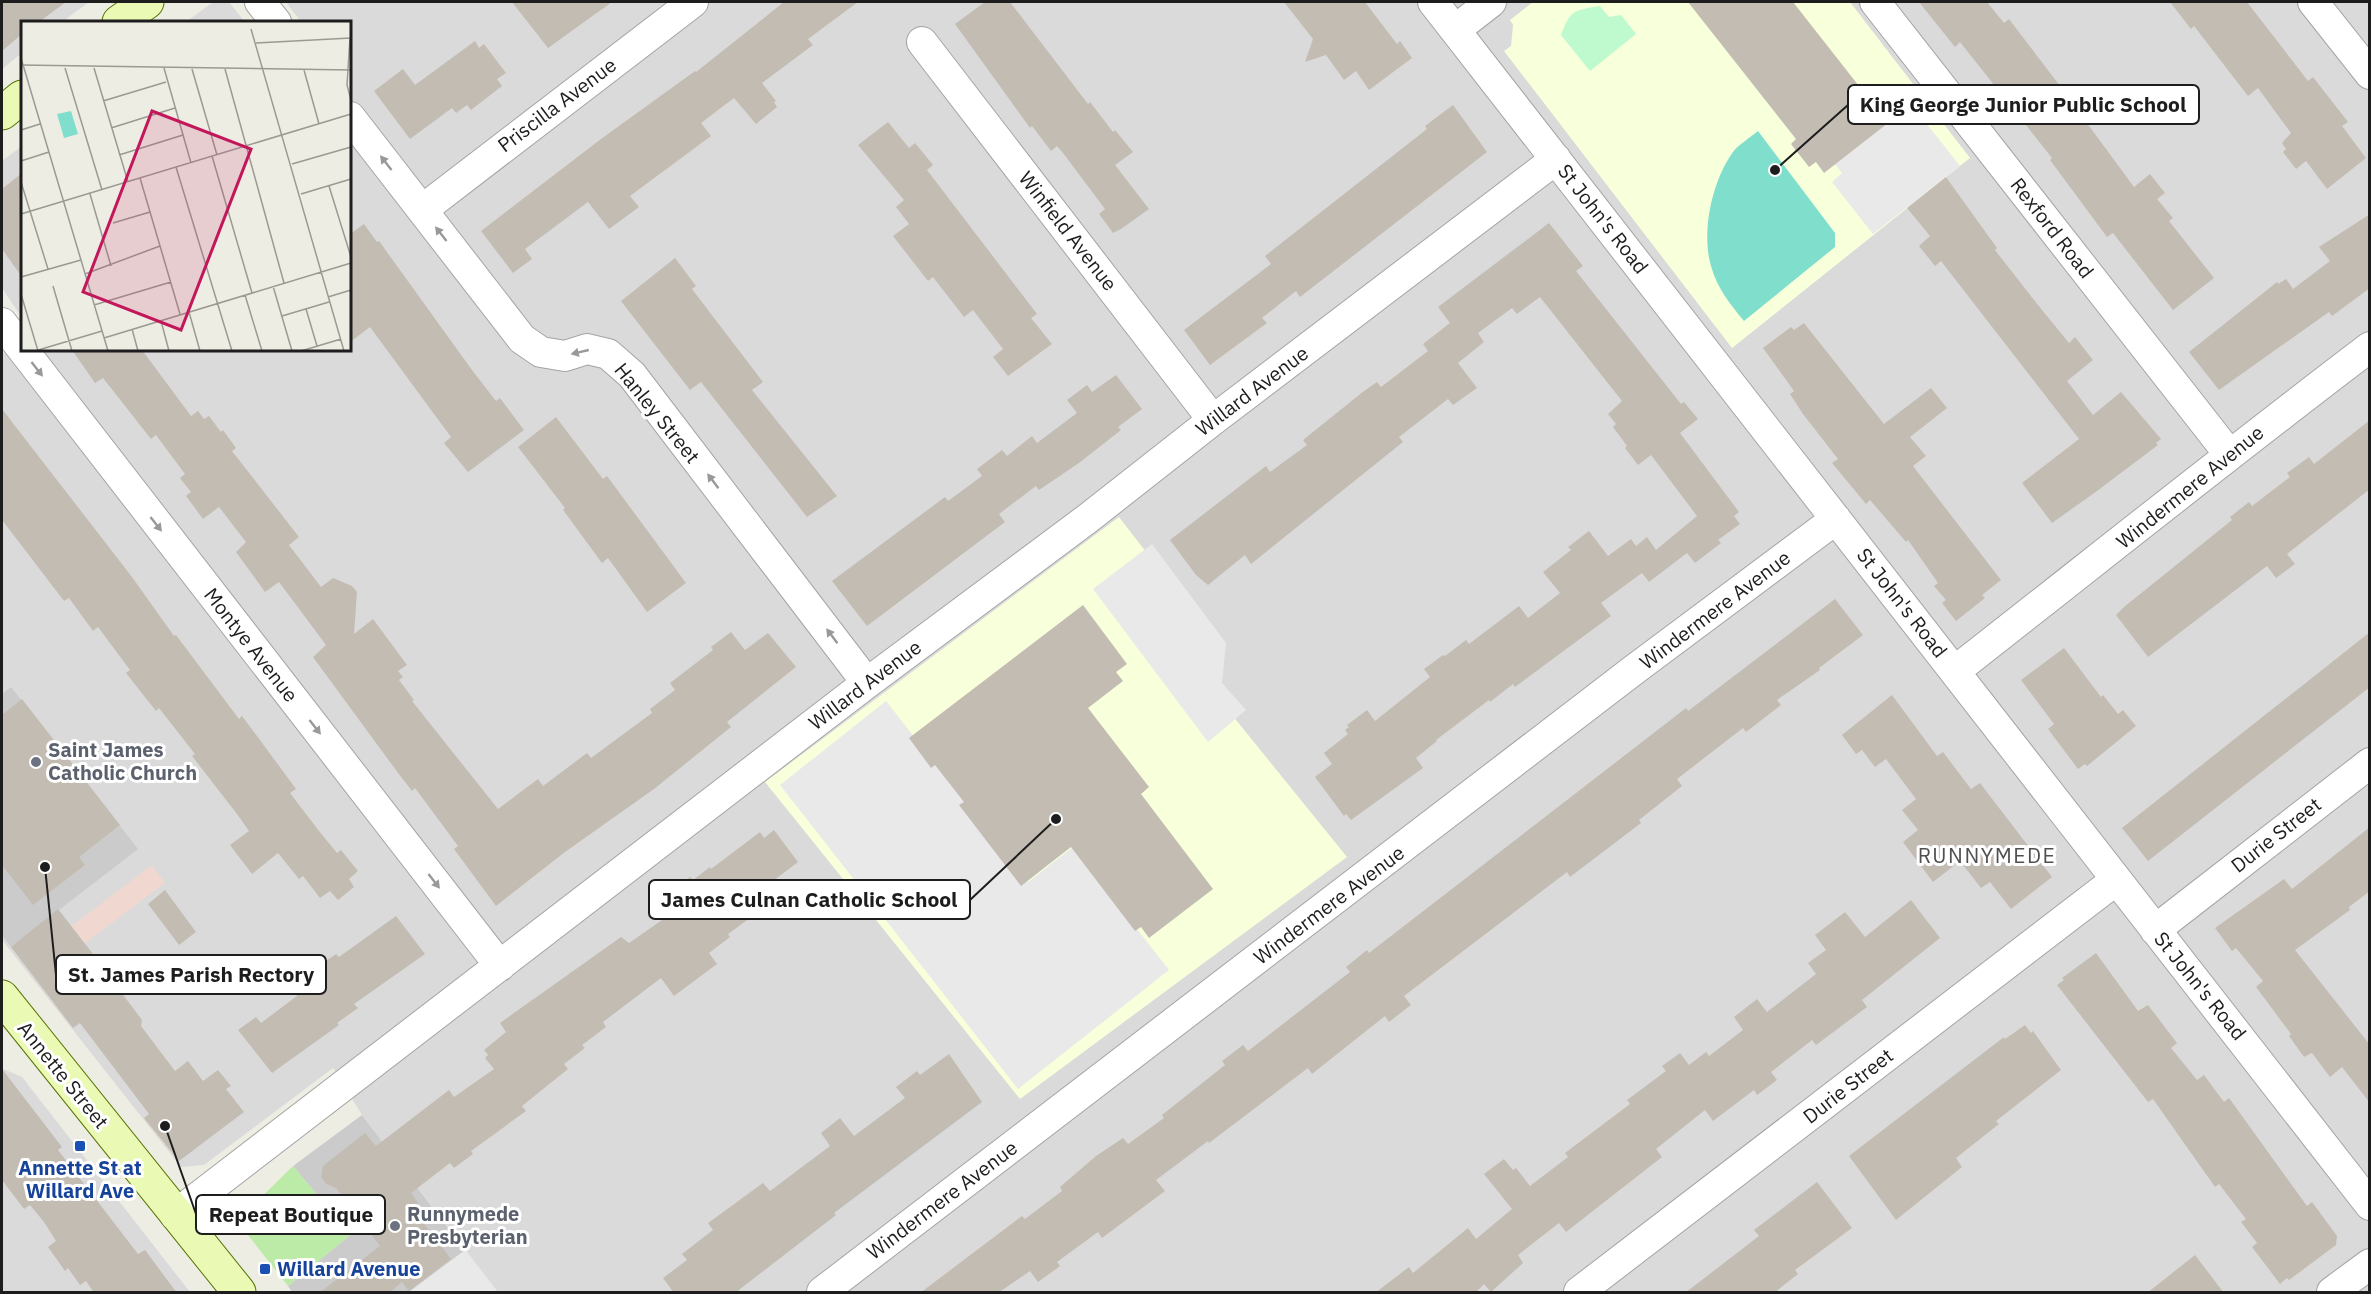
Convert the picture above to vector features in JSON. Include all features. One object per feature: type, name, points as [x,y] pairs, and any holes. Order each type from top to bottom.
[{"type":"street","points":[[121,21],[147,2]]},
{"type":"street","points":[[260,2],[275,21]]},
{"type":"street","name":"Priscilla Avenue","points":[[422,210],[693,2]]},
{"type":"street","name":"St John's Road","points":[[1433,2],[2370,1205]]},
{"type":"street","points":[[1455,30],[1491,2]]},
{"type":"street","name":"Rexford Road","points":[[1875,2],[2229,454]]},
{"type":"street","points":[[2313,2],[2370,74]]},
{"type":"street","name":"Winfield Avenue","points":[[922,42],[1213,420]]},
{"type":"street","points":[[2,113],[21,98]]},
{"type":"street","name":"Hanley Street","points":[[351,118],[522,339],[542,352],[565,356],[587,349],[608,354],[632,375],[867,683]]},
{"type":"street","name":"Willard Avenue","points":[[176,1215],[867,683],[1087,519],[1213,420],[1556,159]]},
{"type":"street","name":"Montye Avenue","points":[[2,323],[21,348]]},
{"type":"street","name":"Windermere Avenue","points":[[1955,671],[2129,536],[2229,454],[2370,347]]},
{"type":"street","name":"Montye Avenue","points":[[24,351],[500,966]]},
{"type":"street","name":"Windermere Avenue","points":[[822,1293],[1643,663],[1836,519]]},
{"type":"street","name":"Durie Street","points":[[2155,930],[2370,763]]},
{"type":"street","name":"Durie Street","points":[[1579,1293],[2116,880]]},
{"type":"street","name":"Annette Street","points":[[6,1012],[239,1293]]},
{"type":"street","points":[[2332,1293],[2370,1264]]},
{"type":"shaded area","points":[[2,2],[89,2],[63,21],[21,21],[21,54],[2,69]]},
{"type":"shaded area","points":[[213,2],[229,2],[244,21],[187,21]]},
{"type":"shaded area","points":[[286,2],[2369,2],[2369,1292],[498,1292],[362,1115],[333,1068],[204,1165],[181,1167],[2,940],[2,354],[21,339],[21,351],[351,351],[351,21],[300,21]]},
{"type":"shaded area","points":[[1533,2],[1850,2],[1970,158],[1732,348],[1504,51],[1511,46],[1513,25],[1510,20]]},
{"type":"shaded area","points":[[1911,104],[1960,166],[1873,234],[1832,182],[1842,173],[1835,164]]},
{"type":"shaded area","points":[[1758,131],[1835,233],[1835,247],[1744,321],[1724,295],[1711,266],[1708,253],[1708,223],[1714,192],[1726,164],[1735,149]]},
{"type":"shaded area","points":[[21,147],[21,316],[2,288],[2,161]]},
{"type":"shaded area","points":[[1119,517],[1218,645],[1215,694],[1347,857],[1020,1099],[765,782]]},
{"type":"shaded area","points":[[1152,544],[1226,643],[1222,683],[1246,710],[1208,742],[1093,589]]},
{"type":"shaded area","name":"Saint James Catholic Church","points":[[11,687],[138,849],[11,947],[2,935],[2,694]]},
{"type":"shaded area","points":[[886,701],[1028,882],[1073,847],[1169,970],[1018,1089],[780,785]]},
{"type":"shaded area","points":[[152,865],[165,883],[36,980],[23,963]]},
{"type":"shaded area","points":[[3,1069],[22,1077],[190,1292],[2,1292]]},
{"type":"shaded area","points":[[362,1115],[498,1292],[292,1292],[288,1286],[350,1235],[293,1166]]},
{"type":"shaded area","points":[[465,1250],[498,1292],[409,1292]]},
{"type":"green space","points":[[1600,6],[1609,17],[1621,15],[1636,34],[1590,71],[1561,35],[1574,13]]},
{"type":"green space","points":[[293,1166],[350,1235],[288,1286],[237,1221]]},
{"type":"building","points":[[2,2],[66,2],[40,21],[21,21],[21,35],[2,51]]},
{"type":"building","points":[[512,2],[612,2],[548,48]]},
{"type":"building","points":[[784,2],[858,2],[808,39],[813,45],[762,83],[776,101],[774,102],[777,107],[756,124],[734,98],[701,123],[711,136],[630,196],[639,207],[609,229],[588,202],[525,249],[532,259],[513,273],[481,231],[601,139],[696,72]]},
{"type":"building","points":[[985,2],[1010,2],[1088,104],[1090,102],[1113,132],[1115,130],[1133,152],[1115,165],[1149,209],[1121,229],[1113,233],[1099,214],[1105,209],[1063,153],[1057,146],[1051,151],[1032,126],[1030,128],[955,24]]},
{"type":"building","points":[[1284,2],[1365,2],[1397,44],[1400,41],[1412,58],[1369,90],[1356,71],[1344,80],[1326,55],[1305,62],[1313,39]]},
{"type":"building","points":[[1688,2],[1793,2],[1888,123],[1824,173],[1816,162],[1809,167],[1791,144],[1796,139]]},
{"type":"building","points":[[1919,2],[1987,2],[2004,23],[2009,19],[2070,99],[2080,91],[2095,110],[2084,119],[2134,187],[2150,174],[2165,193],[2157,199],[2173,218],[2169,221],[2214,278],[2173,310],[2113,233],[2107,237],[2050,160],[2052,158],[1960,42],[1955,47]]},
{"type":"building","points":[[2170,2],[2247,2],[2308,81],[2313,77],[2348,122],[2342,126],[2366,158],[2327,189],[2306,161],[2296,169],[2283,152],[2286,149],[2282,143],[2291,133],[2258,88],[2248,96],[2194,26],[2191,29]]},
{"type":"building","points":[[475,41],[479,48],[484,44],[506,73],[497,79],[502,86],[471,110],[467,105],[456,113],[452,108],[410,139],[374,91],[403,69],[415,85]]},
{"type":"building","points":[[1453,105],[1487,152],[1300,297],[1296,291],[1262,318],[1267,323],[1210,365],[1184,330],[1271,264],[1265,256],[1427,129],[1425,126]]},
{"type":"building","points":[[888,122],[909,148],[915,143],[933,165],[927,170],[1037,314],[1031,318],[1052,344],[1008,376],[993,357],[1003,349],[973,310],[964,317],[933,277],[928,281],[893,236],[909,224],[896,207],[904,200],[858,145]]},
{"type":"building","points":[[21,174],[21,276],[2,249],[2,189]]},
{"type":"building","points":[[1946,177],[1997,248],[1995,250],[2038,305],[2069,343],[2075,337],[2093,360],[2067,381],[2093,415],[2121,392],[2161,439],[2156,443],[2158,445],[2052,523],[2022,483],[2079,439],[1941,261],[1935,266],[1919,246],[1930,236],[1907,208]]},
{"type":"building","points":[[2370,214],[2370,288],[2332,316],[2329,312],[2219,390],[2189,352],[2277,282],[2278,284],[2286,279],[2293,289],[2330,261],[2319,247]]},
{"type":"building","points":[[1549,223],[1583,266],[1576,271],[1681,404],[1684,402],[1698,419],[1680,433],[1739,512],[1734,516],[1740,524],[1718,540],[1721,543],[1695,563],[1687,553],[1649,582],[1642,573],[1601,603],[1611,616],[1515,687],[1513,684],[1490,702],[1489,700],[1436,740],[1416,758],[1423,768],[1351,820],[1346,814],[1344,816],[1315,777],[1332,764],[1324,753],[1348,734],[1345,730],[1349,727],[1347,725],[1367,710],[1375,721],[1430,677],[1424,669],[1443,655],[1445,656],[1466,640],[1469,644],[1519,606],[1528,618],[1560,593],[1543,572],[1571,550],[1568,547],[1589,531],[1608,556],[1631,539],[1636,546],[1647,537],[1656,550],[1697,516],[1651,455],[1638,465],[1625,448],[1627,446],[1613,427],[1616,424],[1608,414],[1622,401],[1540,297],[1517,314],[1512,308],[1478,333],[1484,342],[1458,363],[1477,388],[1453,405],[1448,399],[1399,437],[1403,442],[1251,564],[1245,555],[1208,585],[1196,575],[1170,540],[1266,466],[1270,472],[1307,445],[1303,440],[1364,391],[1377,382],[1381,387],[1428,351],[1423,344],[1450,323],[1438,307]]},
{"type":"building","points":[[364,224],[377,242],[379,241],[472,370],[496,401],[500,398],[524,430],[468,472],[444,443],[451,437],[370,327],[351,341],[351,233]]},
{"type":"building","points":[[675,258],[696,286],[692,289],[763,382],[752,390],[837,496],[807,517],[701,382],[690,390],[621,301]]},
{"type":"building","points":[[1804,323],[1884,424],[1931,388],[1947,408],[1910,437],[1926,456],[1913,466],[2001,580],[1982,595],[1985,598],[1956,621],[1942,603],[1946,600],[1934,586],[1938,583],[1908,540],[1906,542],[1870,500],[1866,504],[1832,463],[1838,459],[1803,414],[1790,394],[1794,391],[1763,348],[1791,327],[1794,330]]},
{"type":"building","points":[[73,351],[143,351],[191,416],[198,411],[204,419],[209,416],[221,432],[223,430],[236,448],[232,451],[299,537],[289,545],[321,587],[333,578],[352,586],[357,592],[354,634],[373,619],[407,665],[398,671],[403,677],[399,680],[414,700],[412,701],[498,809],[538,779],[543,786],[587,753],[591,758],[652,713],[650,709],[675,690],[670,683],[713,650],[711,647],[731,632],[745,650],[768,633],[796,667],[727,722],[731,727],[654,789],[565,852],[496,906],[454,849],[458,846],[415,788],[412,791],[398,773],[313,657],[326,645],[279,582],[265,592],[236,552],[246,542],[219,507],[203,519],[186,496],[191,492],[180,478],[185,474],[156,435],[151,439],[103,378],[95,383]]},
{"type":"building","points":[[1116,375],[1142,409],[1118,427],[1121,430],[1079,463],[1039,490],[1036,486],[999,514],[1005,522],[867,626],[832,581],[945,497],[948,501],[982,476],[977,469],[1002,450],[1007,456],[1032,436],[1037,443],[1077,413],[1067,400],[1087,385],[1092,392]]},
{"type":"building","points":[[2,409],[132,577],[174,636],[176,635],[239,719],[242,716],[296,789],[290,793],[319,831],[337,853],[341,850],[358,871],[349,879],[354,887],[338,900],[330,891],[320,898],[303,876],[299,879],[278,853],[252,874],[230,845],[249,831],[192,756],[195,754],[159,708],[156,711],[126,673],[130,670],[98,627],[93,631],[69,598],[64,601],[2,520]]},
{"type":"building","points":[[556,417],[603,479],[607,476],[686,583],[647,612],[608,558],[602,563],[563,510],[565,508],[518,447]]},
{"type":"building","points":[[2370,420],[2370,489],[2287,554],[2295,564],[2276,578],[2267,566],[2148,657],[2116,615],[2232,520],[2230,517],[2249,502],[2252,506],[2290,477],[2287,473],[2309,457],[2314,464]]},
{"type":"building","points":[[1835,599],[1863,635],[1819,668],[1820,670],[1777,700],[1781,705],[1746,732],[1743,728],[1677,779],[1682,786],[1639,820],[1641,823],[1570,877],[1567,872],[1404,996],[1411,1005],[1389,1022],[1385,1016],[1312,1074],[1308,1068],[1209,1143],[1208,1141],[1156,1180],[1165,1191],[1102,1238],[1098,1232],[1057,1262],[1060,1266],[1038,1282],[1030,1271],[998,1293],[920,1293],[1022,1216],[1025,1219],[1062,1191],[1060,1187],[1096,1156],[1123,1138],[1128,1144],[1164,1118],[1162,1115],[1225,1065],[1222,1061],[1243,1045],[1248,1051],[1350,972],[1346,967],[1367,950],[1369,953],[1686,708],[1688,711]]},
{"type":"building","points":[[1083,605],[1127,664],[1116,672],[1123,681],[1088,708],[1149,787],[1141,794],[1213,889],[1149,938],[1141,927],[1135,931],[1071,847],[1021,886],[959,805],[964,802],[935,765],[931,768],[909,738]]},
{"type":"building","points":[[2370,632],[2370,687],[2148,861],[2122,828]]},
{"type":"building","points":[[2064,648],[2101,697],[2103,695],[2118,714],[2123,710],[2136,726],[2087,766],[2085,764],[2078,769],[2048,729],[2054,724],[2021,680]]},
{"type":"building","points":[[1892,695],[1937,756],[1943,752],[1971,789],[1980,783],[2052,877],[2011,909],[1990,882],[1981,888],[1960,861],[1933,882],[1903,842],[1918,830],[1902,810],[1916,799],[1886,759],[1875,767],[1862,750],[1856,754],[1842,735]]},
{"type":"building","name":"Saint James Catholic Church","points":[[22,699],[120,825],[79,857],[85,865],[33,905],[2,865],[2,715]]},
{"type":"building","points":[[2370,827],[2370,891],[2349,907],[2350,910],[2295,950],[2370,1045],[2370,1103],[2342,1067],[2330,1077],[2312,1053],[2304,1057],[2289,1036],[2291,1034],[2256,987],[2263,981],[2236,948],[2232,951],[2215,928],[2284,879],[2292,889]]},
{"type":"building","points":[[774,830],[798,862],[769,884],[777,895],[749,916],[750,918],[728,934],[730,937],[709,953],[717,964],[674,996],[661,978],[603,1022],[606,1027],[582,1045],[585,1048],[564,1064],[568,1069],[522,1106],[526,1111],[471,1151],[473,1154],[454,1168],[450,1163],[411,1193],[419,1204],[413,1209],[451,1259],[409,1291],[402,1282],[389,1293],[319,1293],[380,1246],[336,1188],[326,1184],[321,1177],[323,1166],[365,1133],[376,1146],[449,1090],[454,1097],[494,1069],[485,1058],[488,1055],[484,1050],[506,1032],[500,1023],[621,937],[629,943],[662,920],[678,907],[669,893],[690,877],[693,880],[710,867],[711,869],[760,832],[764,838]]},
{"type":"building","points":[[165,890],[196,932],[179,945],[148,904]]},
{"type":"building","points":[[1911,900],[1940,938],[1862,1000],[1867,1007],[1816,1045],[1812,1040],[1771,1072],[1777,1080],[1757,1095],[1754,1090],[1713,1121],[1705,1110],[1656,1149],[1662,1157],[1566,1232],[1559,1223],[1518,1255],[1523,1263],[1491,1292],[1484,1284],[1475,1293],[1375,1293],[1409,1267],[1413,1273],[1468,1228],[1476,1239],[1512,1209],[1484,1174],[1504,1159],[1513,1170],[1516,1168],[1530,1186],[1568,1157],[1565,1153],[1630,1104],[1627,1100],[1666,1071],[1662,1066],[1680,1053],[1689,1065],[1706,1052],[1709,1056],[1743,1030],[1734,1017],[1757,999],[1767,1012],[1816,974],[1808,963],[1826,950],[1815,935],[1845,912],[1865,937]]},
{"type":"building","points":[[58,909],[107,972],[113,968],[127,987],[121,992],[142,1020],[141,1026],[175,1071],[188,1061],[203,1081],[218,1070],[231,1086],[226,1089],[244,1112],[179,1161],[144,1118],[149,1114],[80,1023],[73,1028],[11,947]]},
{"type":"building","points":[[396,916],[425,954],[354,1004],[358,1008],[337,1023],[339,1025],[272,1073],[238,1030],[256,1017],[261,1023],[297,996],[292,989],[306,979],[304,976],[336,954],[339,957]]},
{"type":"building","points":[[2096,953],[2138,1011],[2148,1005],[2177,1043],[2171,1048],[2197,1080],[2204,1075],[2224,1102],[2229,1098],[2307,1206],[2312,1202],[2337,1236],[2336,1245],[2289,1280],[2287,1278],[2280,1284],[2252,1247],[2257,1243],[2241,1222],[2246,1219],[2219,1184],[2215,1187],[2153,1099],[2148,1102],[2057,985],[2064,980],[2062,978]]},
{"type":"building","points":[[2025,1025],[2031,1033],[2033,1031],[2061,1070],[1996,1121],[1999,1124],[1956,1158],[1962,1167],[1896,1220],[1849,1156],[2004,1037],[2005,1039]]},
{"type":"building","points":[[949,1054],[982,1102],[834,1213],[836,1215],[735,1293],[674,1293],[663,1278],[687,1260],[682,1254],[713,1230],[708,1223],[763,1183],[770,1191],[830,1146],[821,1133],[840,1118],[854,1136],[905,1098],[896,1087],[917,1071],[920,1075]]},
{"type":"building","points":[[2,1069],[62,1147],[58,1150],[138,1254],[145,1250],[177,1293],[94,1293],[86,1281],[80,1285],[68,1268],[65,1271],[48,1247],[56,1241],[44,1222],[30,1205],[24,1209],[2,1180]]},
{"type":"building","points":[[1817,1182],[1852,1228],[1795,1270],[1798,1274],[1774,1293],[1685,1293],[1759,1236],[1754,1230]]},
{"type":"building","points":[[2195,1255],[2224,1293],[2147,1293]]},
{"type":"place","name":"King George Junior Public School","points":[[1775,170]]},
{"type":"place","name":"Saint James Catholic Church","points":[[36,762]]},
{"type":"place","name":"James Culnan Catholic School","points":[[1056,819]]},
{"type":"place","name":"St. James Parish Rectory","points":[[45,867]]},
{"type":"place","name":"Repeat Boutique","points":[[165,1126]]},
{"type":"place","name":"Annette St at Willard Ave","points":[[80,1146]]},
{"type":"place","name":"Runnymede Presbyterian","points":[[395,1226]]},
{"type":"place","name":"Willard Avenue","points":[[265,1269]]},
{"type":"district","name":"RUNNYMEDE","points":[[1987,856]]}]
